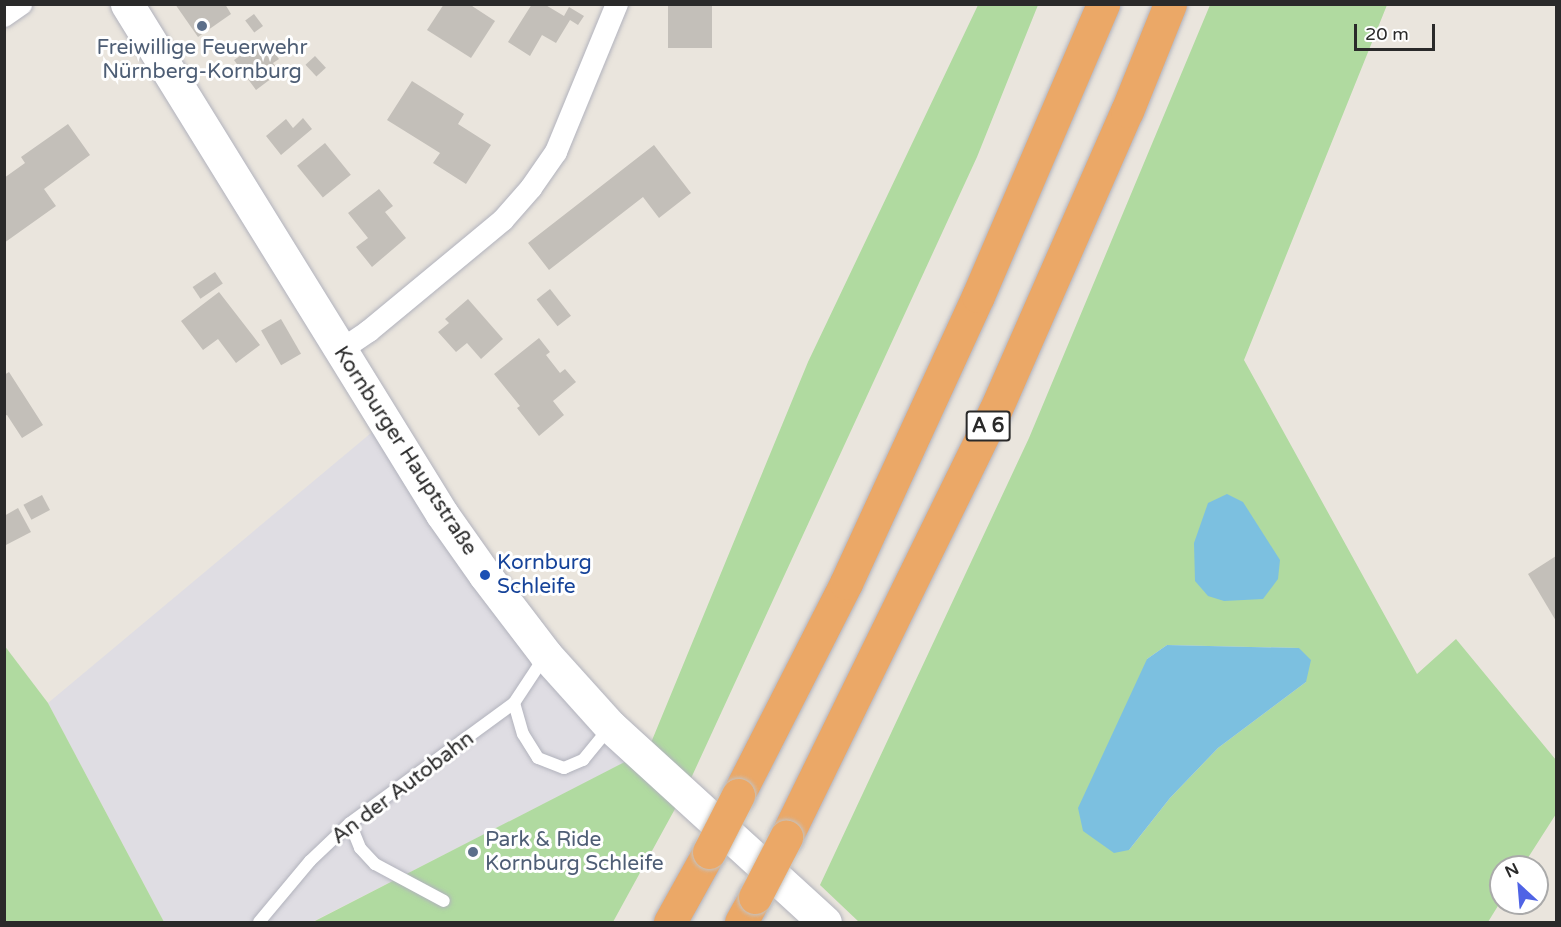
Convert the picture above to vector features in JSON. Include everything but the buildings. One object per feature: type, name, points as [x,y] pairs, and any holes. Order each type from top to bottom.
[{"type":"highway","points":[[670,922],[709,852],[846,583],[964,328],[1103,4]]},
{"type":"highway","name":"A 6","points":[[748,910],[995,411],[1128,111],[1170,4]]},
{"type":"main road","name":"Kornburger Hauptstraße","points":[[127,4],[442,514],[546,655],[610,726],[825,922]]},
{"type":"street","points":[[4,16],[21,4]]},
{"type":"street","points":[[341,350],[369,331],[503,220],[531,188],[556,152],[617,4]]},
{"type":"lane","name":"An der Autobahn","points":[[259,922],[310,861],[350,823],[514,703],[546,655]]},
{"type":"lane","points":[[514,703],[523,734],[538,758],[564,768],[583,760],[610,726]]},
{"type":"lane","points":[[350,823],[360,848],[375,864],[444,901]]},
{"type":"shaded area","points":[[377,428],[521,619],[649,750],[312,922],[164,922],[48,703]]},
{"type":"green space","points":[[978,5],[1038,5],[977,157],[687,787],[613,922],[313,922],[648,750],[808,362]]},
{"type":"green space","points":[[1210,5],[1387,5],[1244,360],[1417,674],[1456,639],[1556,760],[1556,814],[1530,855],[1489,855],[1489,915],[1492,915],[1488,922],[859,922],[820,885],[1029,438]],"holes":[[[1167,645],[1299,648],[1306,682],[1218,748],[1170,798],[1129,850],[1147,659]]]},
{"type":"green space","points":[[4,645],[48,703],[164,922],[5,922]]},
{"type":"water","points":[[1227,494],[1243,502],[1280,560],[1278,579],[1263,599],[1224,601],[1208,596],[1195,581],[1194,543],[1208,503]]},
{"type":"water","points":[[1167,645],[1299,648],[1311,660],[1306,682],[1218,748],[1170,798],[1129,850],[1114,853],[1083,831],[1078,808],[1147,659]]},
{"type":"place","name":"Freiwillige Feuerwehr Nürnberg-Kornburg","points":[[202,26]]},
{"type":"place","name":"Kornburg Schleife","points":[[485,575]]},
{"type":"place","name":"Park & Ride Kornburg Schleife","points":[[473,852]]}]
